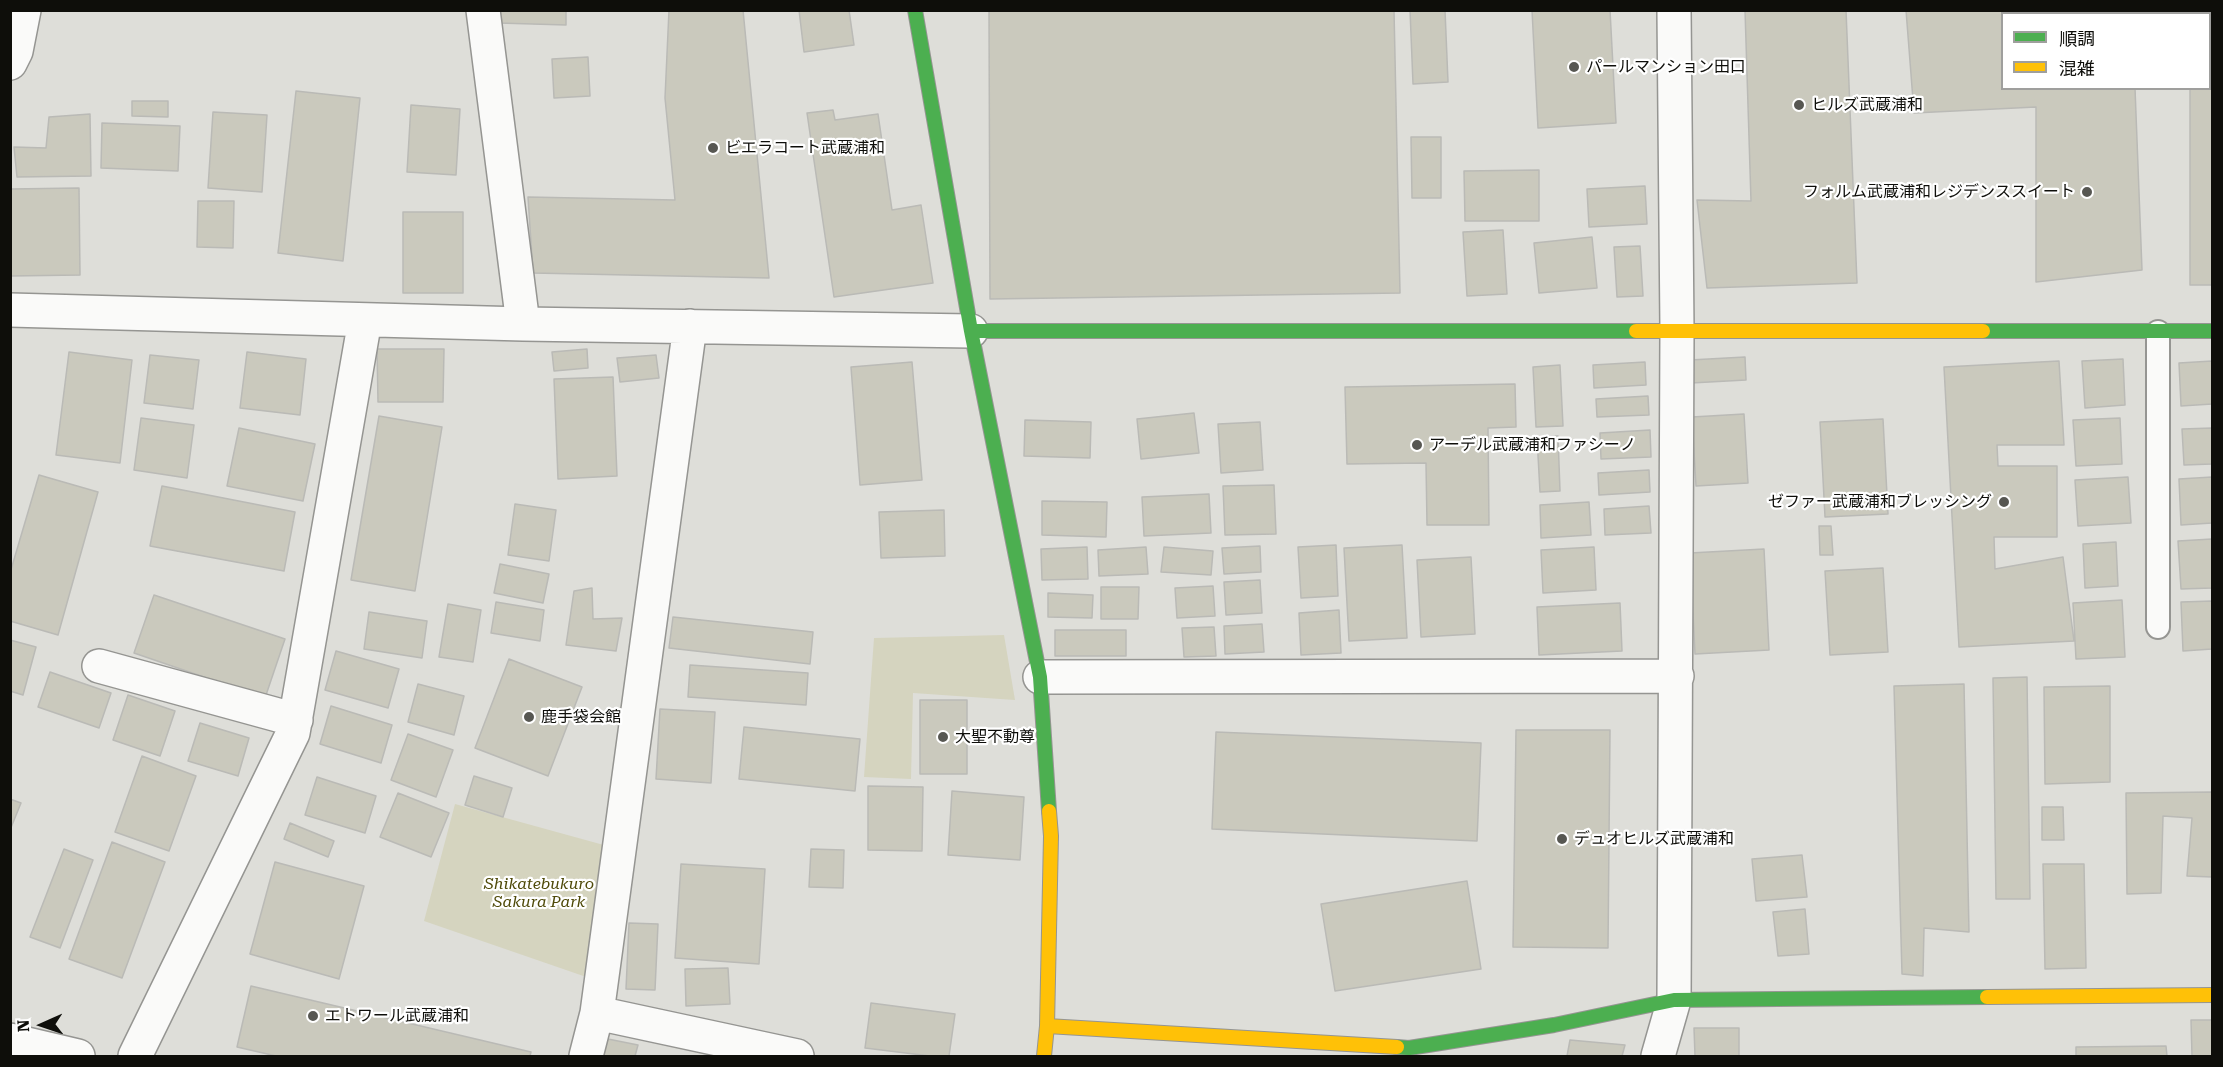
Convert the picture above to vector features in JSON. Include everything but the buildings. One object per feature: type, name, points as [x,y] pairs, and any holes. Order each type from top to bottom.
[{"type":"street","points":[[12,54],[24,10]]},
{"type":"street","points":[[483,10],[523,324]]},
{"type":"street","points":[[915,10],[971,331],[1040,677],[1052,836],[1047,1026],[1044,1056]]},
{"type":"street","points":[[1658,1056],[1674,1000],[1677,330],[1674,10]]},
{"type":"street","points":[[10,310],[523,324],[971,331],[2212,331]]},
{"type":"street","points":[[135,1056],[293,733],[365,320]]},
{"type":"street","points":[[586,1056],[597,1013],[690,326]]},
{"type":"street","points":[[99,666],[296,720]]},
{"type":"street","points":[[1040,677],[1677,676]]},
{"type":"street","points":[[1047,1026],[1409,1048],[1554,1025],[1674,1000],[2212,994]]},
{"type":"street","points":[[597,1013],[797,1056]]},
{"type":"street","points":[[10,1040],[78,1056]]},
{"type":"lane","points":[[2158,332],[2158,627]]},
{"type":"green space","points":[[1004,635],[1015,700],[913,693],[911,779],[864,777],[874,638]]},
{"type":"green space","name":"Shikatebukuro Sakura Park","points":[[455,804],[611,847],[595,980],[424,921]]},
{"type":"traffic: fast","points":[[915,10],[971,331],[1040,677],[1049,811]]},
{"type":"traffic: fast","points":[[971,331],[1636,331]]},
{"type":"traffic: fast","points":[[1983,331],[2212,331]]},
{"type":"traffic: fast","points":[[1397,1047],[1409,1048],[1554,1025],[1674,1000],[1987,997]]},
{"type":"traffic: slow","points":[[1636,331],[1983,331]]},
{"type":"traffic: slow","points":[[1044,1056],[1047,1026],[1051,836],[1049,811]]},
{"type":"traffic: slow","points":[[1987,997],[2212,995]]},
{"type":"traffic: slow","points":[[1047,1026],[1397,1047]]},
{"type":"place","name":"パールマンション田口","points":[[1574,67]]},
{"type":"place","name":"ヒルズ武蔵浦和","points":[[1799,105]]},
{"type":"place","name":"ビエラコート武蔵浦和","points":[[713,148]]},
{"type":"place","name":"フォルム武蔵浦和レジデンススイート","points":[[2087,192]]},
{"type":"place","name":"アーデル武蔵浦和ファシーノ","points":[[1417,445]]},
{"type":"place","name":"ゼファー武蔵浦和ブレッシング","points":[[2004,502]]},
{"type":"place","name":"鹿手袋会館","points":[[529,717]]},
{"type":"place","name":"大聖不動尊","points":[[943,737]]},
{"type":"place","name":"デュオヒルズ武蔵浦和","points":[[1562,839]]},
{"type":"place","name":"エトワール武蔵浦和","points":[[313,1016]]}]
